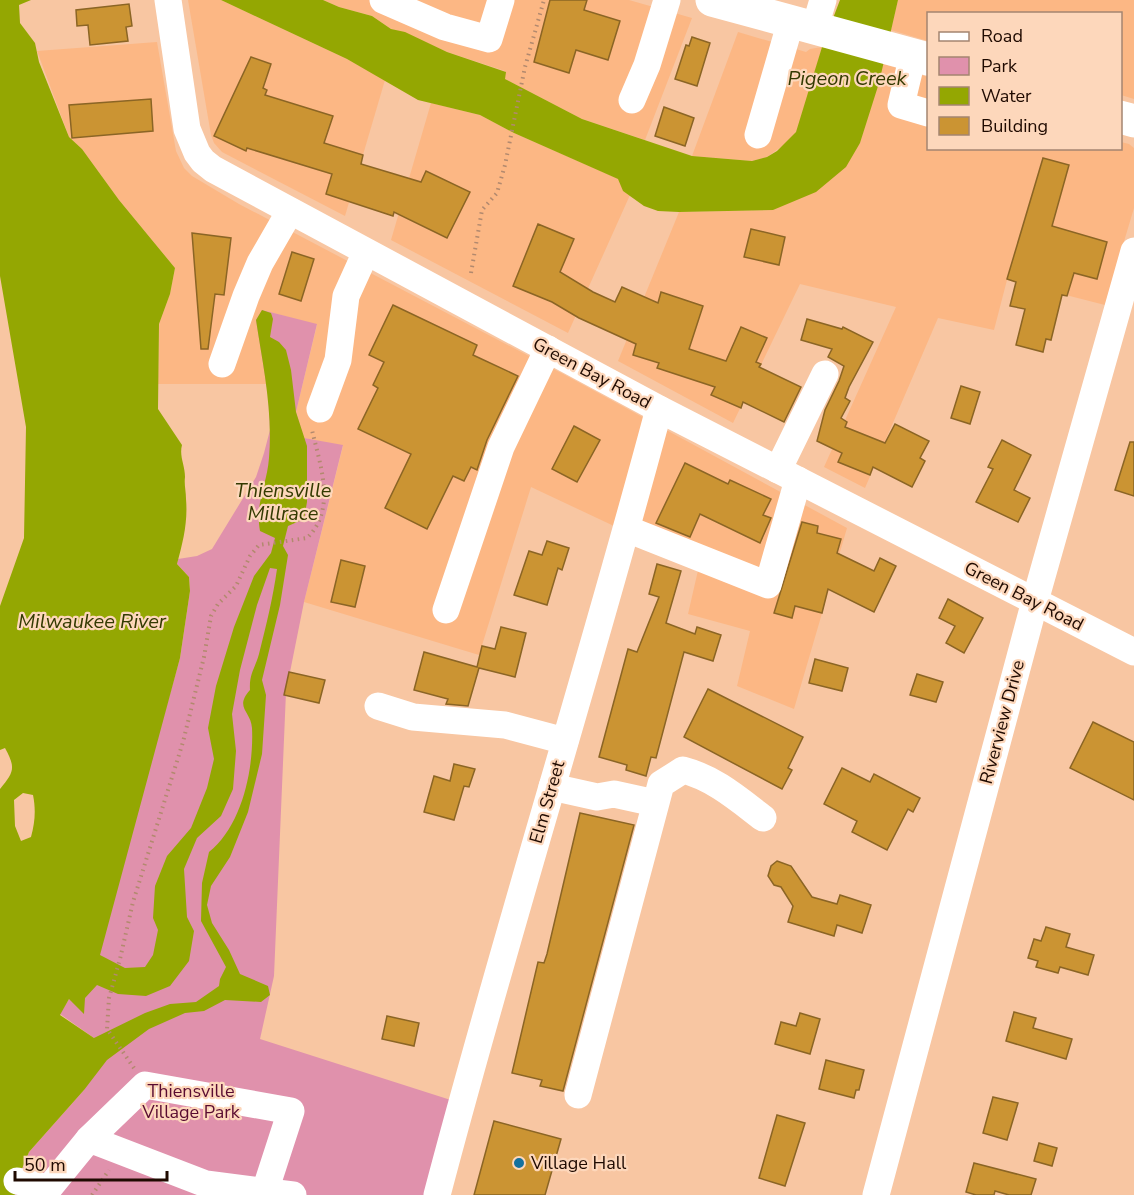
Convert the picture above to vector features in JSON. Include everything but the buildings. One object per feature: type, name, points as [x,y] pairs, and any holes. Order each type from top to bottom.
[{"type":"main road","points":[[712,0],[809,16],[910,54]]},
{"type":"street","points":[[383,0],[445,27],[489,39],[501,0]]},
{"type":"street","points":[[632,100],[668,0]]},
{"type":"street","name":"Green Bay Road","points":[[169,4],[187,129],[203,161],[226,177],[659,409],[1134,652]]},
{"type":"street","points":[[758,135],[809,16]]},
{"type":"street","points":[[910,54],[901,105],[927,113]]},
{"type":"street","points":[[222,364],[260,264],[290,211]]},
{"type":"street","name":"Riverview Drive","points":[[876,1195],[1035,601],[1134,251]]},
{"type":"street","points":[[320,409],[338,360],[346,296],[366,252]]},
{"type":"street","points":[[446,610],[501,447],[548,349]]},
{"type":"street","points":[[627,529],[768,585],[788,475],[825,374]]},
{"type":"street","name":"Elm Street","points":[[437,1195],[462,1098],[627,529],[659,409]]},
{"type":"street","points":[[378,706],[413,717],[505,726],[565,741]]},
{"type":"street","points":[[578,1095],[661,784],[683,770],[714,782],[764,818]]},
{"type":"street","points":[[554,778],[602,783],[614,794],[655,803]]},
{"type":"street","points":[[17,1181],[49,1188],[89,1139],[146,1085],[291,1111],[265,1191]]},
{"type":"street","points":[[89,1139],[206,1184],[293,1195]]},
{"type":"path","points":[[471,273],[482,210],[497,193],[525,67],[544,0]]},
{"type":"path","points":[[125,1054],[107,1029],[109,998],[133,902],[183,742],[204,657],[211,616],[218,604],[236,586],[250,556],[259,545],[307,538],[320,523],[324,510],[321,468],[312,429],[320,409]]},
{"type":"path","points":[[92,1195],[108,1173],[118,1150]]},
{"type":"shaded area","points":[[188,0],[221,0],[347,59],[385,80],[345,216],[222,152],[214,143]]},
{"type":"shaded area","points":[[323,0],[629,0],[692,18],[645,140],[582,119],[505,79],[505,71],[447,52],[391,29],[372,16]]},
{"type":"shaded area","points":[[898,0],[1134,0],[1134,99],[1122,95],[1122,12],[927,12],[927,41],[891,30]]},
{"type":"shaded area","points":[[738,32],[806,52],[822,47],[801,123],[788,142],[767,157],[752,161],[692,156]]},
{"type":"shaded area","points":[[157,42],[176,151],[184,168],[192,176],[239,204],[565,375],[847,528],[794,709],[737,686],[750,631],[688,614],[699,566],[531,487],[479,655],[304,602],[343,446],[304,438],[296,412],[317,325],[262,310],[261,350],[267,384],[158,384],[159,324],[170,294],[175,268],[119,200],[82,149],[69,137],[37,51]]},
{"type":"shaded area","points":[[883,64],[927,77],[927,150],[1122,150],[1122,142],[1134,148],[1134,208],[1105,305],[1007,280],[994,330],[938,318],[865,488],[824,467],[896,307],[800,284],[733,423],[618,361],[679,212],[773,210],[860,143]]},
{"type":"shaded area","points":[[431,103],[480,115],[514,133],[619,179],[623,191],[630,195],[568,333],[391,240]]},
{"type":"green space","name":"Thiensville Village Park","points":[[262,310],[317,324],[296,412],[304,438],[343,445],[304,602],[286,692],[274,976],[260,1039],[457,1102],[432,1195],[15,1195],[17,1181],[29,1152],[84,1090],[94,1038],[60,1014],[69,999],[146,779],[180,658],[190,591],[189,577],[177,564],[178,559],[197,556],[212,549],[256,477],[264,453],[270,430],[268,394],[256,320]]},
{"type":"water","name":"Milwaukee River","points":[[0,0],[31,0],[19,5],[20,23],[35,43],[39,62],[69,137],[82,149],[119,200],[175,268],[170,294],[159,324],[158,409],[182,445],[186,516],[177,564],[189,577],[190,591],[180,658],[100,955],[125,968],[145,967],[153,955],[158,930],[153,918],[155,886],[167,856],[191,828],[207,788],[214,759],[208,728],[216,686],[234,627],[254,576],[271,553],[275,538],[260,531],[259,521],[270,440],[267,389],[256,320],[262,310],[271,313],[273,319],[270,337],[286,350],[296,412],[307,446],[307,502],[304,519],[288,526],[283,546],[288,555],[280,605],[262,680],[266,695],[262,754],[248,812],[230,857],[211,886],[207,905],[212,923],[229,950],[240,974],[268,986],[270,995],[261,1002],[225,1000],[204,1011],[185,1013],[149,1029],[107,1060],[84,1090],[29,1152],[17,1181],[15,1195],[0,1195],[0,789],[11,774],[12,765],[5,748],[0,750],[0,606],[24,538],[26,427],[0,276]],"holes":[[[270,568],[277,569],[271,601],[259,654],[251,675],[250,690],[243,701],[252,728],[248,778],[238,812],[220,841],[209,852],[202,883],[201,921],[226,967],[219,986],[196,1002],[170,1004],[145,1013],[94,1038],[60,1015],[69,999],[84,1014],[85,998],[97,985],[118,994],[146,996],[170,986],[189,961],[194,931],[187,917],[184,869],[197,838],[221,816],[233,789],[236,751],[232,714],[240,670],[257,605]],[[23,793],[33,795],[35,816],[31,837],[21,841],[15,826],[14,800]]]},
{"type":"water","name":"Pigeon Creek","points":[[221,0],[323,0],[372,16],[391,29],[405,32],[447,52],[506,72],[505,79],[582,119],[692,156],[752,161],[767,157],[777,151],[796,132],[822,47],[840,0],[898,0],[879,83],[860,143],[846,167],[816,192],[773,210],[679,212],[658,211],[644,206],[623,191],[618,179],[514,133],[480,115],[418,100],[347,59]]},
{"type":"place","name":"Village Hall","points":[[519,1163]]},
{"type":"water label","name":"Thiensville Millrace","points":[[283,502]]}]
